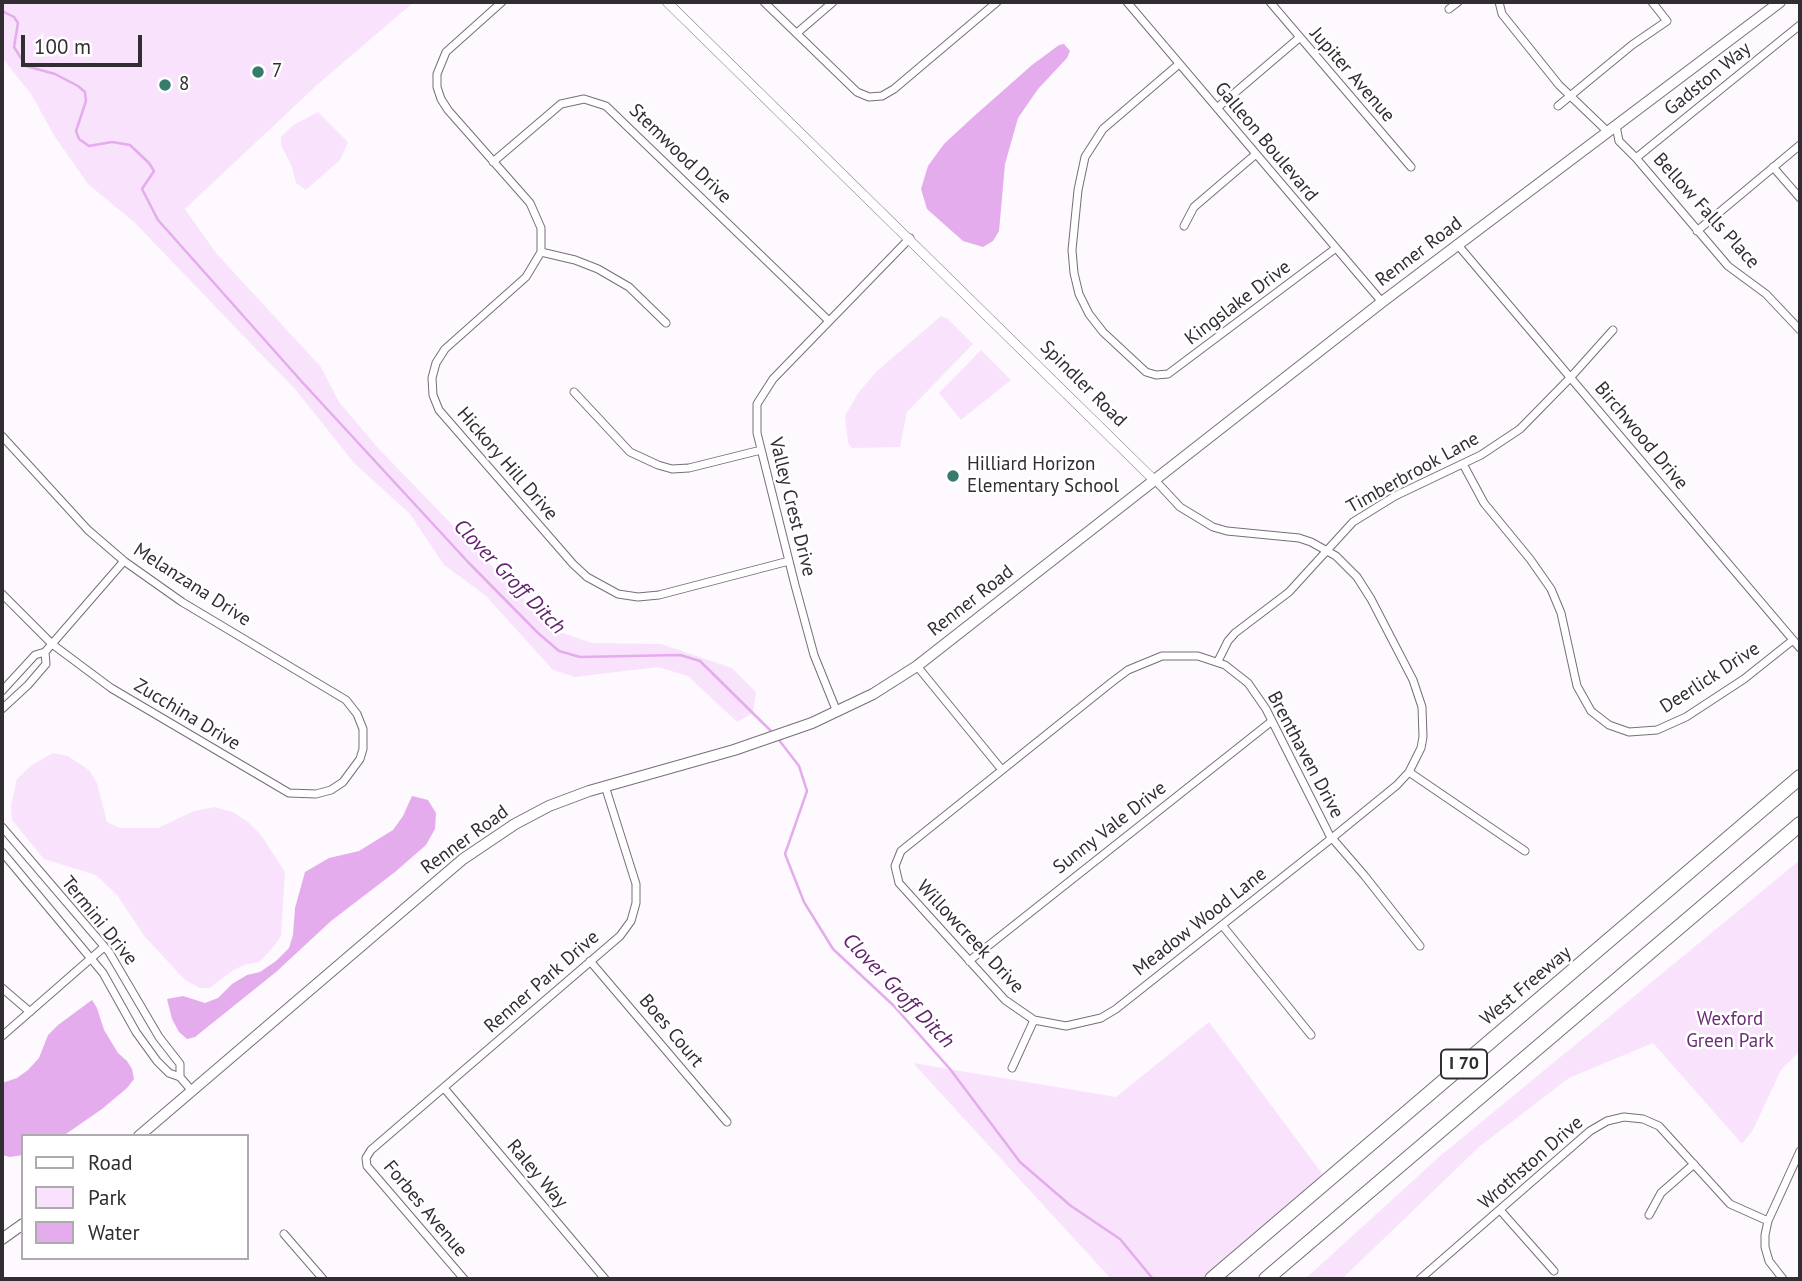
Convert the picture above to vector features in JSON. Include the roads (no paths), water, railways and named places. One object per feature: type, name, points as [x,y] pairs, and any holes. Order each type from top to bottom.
[{"type":"highway","name":"West Freeway","points":[[1212,1279],[1800,777]]},
{"type":"highway","name":"I 70","points":[[1266,1279],[1800,824]]},
{"type":"main road","name":"Renner Road","points":[[141,1134],[463,859],[494,837],[531,815],[605,786],[766,740],[812,723],[873,694],[917,666],[1457,244],[1780,2]]},
{"type":"main road","points":[[2,1239],[21,1225]]},
{"type":"street","points":[[502,2],[446,52],[437,74],[441,99],[530,204],[541,228],[541,252],[598,268],[629,288],[666,323]]},
{"type":"street","name":"Spindler Road","points":[[667,2],[910,238],[1180,507],[1213,527],[1227,531],[1298,538],[1326,550],[1349,568],[1364,586],[1413,680],[1422,707],[1424,722],[1421,748],[1409,772]]},
{"type":"street","points":[[764,2],[857,92],[869,97],[882,96],[894,89],[997,2]]},
{"type":"street","points":[[797,33],[833,2]]},
{"type":"street","name":"Galleon Boulevard","points":[[1126,2],[1382,302]]},
{"type":"street","name":"Jupiter Avenue","points":[[1270,2],[1411,167]]},
{"type":"street","points":[[1449,9],[1458,2]]},
{"type":"street","points":[[1499,2],[1502,14],[1559,85],[1619,141]]},
{"type":"street","points":[[1558,106],[1667,21],[1653,2]]},
{"type":"street","name":"Gadston Way","points":[[1636,158],[1800,25]]},
{"type":"street","points":[[1216,108],[1299,38]]},
{"type":"street","name":"Kingslake Drive","points":[[1179,64],[1102,129],[1085,157],[1072,250],[1074,273],[1089,314],[1103,332],[1138,366],[1156,375],[1168,374],[1336,248]]},
{"type":"street","name":"Stemwood Drive","points":[[493,162],[562,104],[584,99],[606,106],[829,321]]},
{"type":"street","name":"Bellow Falls Place","points":[[1608,131],[1636,158],[1728,265],[1766,294],[1800,330]]},
{"type":"street","points":[[1698,231],[1800,145]]},
{"type":"street","points":[[1184,226],[1194,207],[1256,154]]},
{"type":"street","points":[[1773,167],[1800,198]]},
{"type":"street","name":"Valley Crest Drive","points":[[837,712],[814,655],[789,561],[757,433],[757,404],[773,379],[910,238]]},
{"type":"street","name":"Birchwood Drive","points":[[1457,244],[1800,648]]},
{"type":"street","name":"Hickory Hill Drive","points":[[541,252],[526,277],[465,329],[445,349],[436,363],[432,378],[433,394],[439,410],[453,428],[573,564],[594,582],[618,594],[638,597],[659,595],[789,561]]},
{"type":"street","name":"Timberbrook Lane","points":[[1218,662],[1235,633],[1289,592],[1343,530],[1395,496],[1481,455],[1520,429],[1614,330]]},
{"type":"street","points":[[574,392],[630,452],[658,465],[671,469],[688,468],[761,450]]},
{"type":"street","name":"Melanzana Drive","points":[[2,436],[88,530],[124,561],[182,602],[346,700],[357,714],[363,729],[363,749]]},
{"type":"street","name":"Deerlick Drive","points":[[1463,464],[1484,503],[1551,589],[1561,613],[1577,686],[1591,711],[1609,725],[1629,732],[1657,730],[1686,717],[1744,679],[1793,640]]},
{"type":"street","points":[[2,691],[35,655],[45,652],[124,561]]},
{"type":"street","name":"Zucchina Drive","points":[[2,594],[52,644],[111,688],[289,793],[316,794],[331,790],[353,772],[363,749]]},
{"type":"street","points":[[2,709],[46,664],[45,652]]},
{"type":"street","points":[[917,666],[1002,770],[1137,665],[1161,656],[1198,656],[1218,662]]},
{"type":"street","name":"Brenthaven Drive","points":[[1218,662],[1234,670],[1248,682],[1272,720],[1332,838],[1420,946]]},
{"type":"street","name":"Sunny Vale Drive","points":[[969,961],[1272,720]]},
{"type":"street","name":"Willowcreek Drive","points":[[1002,770],[901,851],[895,866],[899,883],[969,961],[1005,1000],[1034,1020]]},
{"type":"street","points":[[1409,772],[1525,851]]},
{"type":"street","name":"Meadow Wood Lane","points":[[1034,1020],[1066,1026],[1101,1018],[1116,1009],[1332,838],[1409,772]]},
{"type":"street","name":"Renner Park Drive","points":[[366,1158],[371,1150],[626,929],[636,903],[636,884],[605,786]]},
{"type":"street","name":"Termini Drive","points":[[2,827],[5,838],[104,947],[134,992],[159,1037],[180,1065],[180,1077]]},
{"type":"street","name":"Termini Drive","points":[[2,852],[103,973],[136,1032],[157,1061],[169,1073],[180,1077],[192,1091]]},
{"type":"street","points":[[1222,925],[1311,1035]]},
{"type":"street","points":[[2,1036],[104,947]]},
{"type":"street","name":"Boes Court","points":[[590,961],[727,1122]]},
{"type":"street","points":[[2,988],[30,1012]]},
{"type":"street","points":[[1012,1068],[1034,1020]]},
{"type":"street","name":"Raley Way","points":[[444,1088],[605,1279]]},
{"type":"street","name":"Wrothston Drive","points":[[1420,1279],[1590,1131],[1615,1118],[1633,1117],[1659,1126],[1730,1204],[1768,1221]]},
{"type":"street","points":[[1783,1279],[1769,1261],[1765,1247],[1768,1221],[1800,1151]]},
{"type":"street","name":"Forbes Avenue","points":[[366,1158],[367,1166],[464,1279]]},
{"type":"street","points":[[1649,1215],[1661,1193],[1694,1164]]},
{"type":"street","points":[[1500,1210],[1553,1271]]},
{"type":"street","points":[[285,1234],[323,1279]]},
{"type":"water","points":[[1064,44],[1070,51],[1067,58],[1038,89],[1018,118],[1005,164],[999,231],[993,241],[983,247],[963,241],[927,209],[921,189],[928,166],[944,144],[972,118],[1032,65]]},
{"type":"water","points":[[412,796],[428,800],[436,813],[435,829],[426,845],[331,921],[276,972],[195,1037],[187,1039],[179,1032],[172,1019],[167,999],[183,996],[205,1003],[218,998],[232,984],[247,975],[260,972],[276,961],[289,948],[295,908],[305,872],[329,858],[359,851],[393,830]]},
{"type":"water","points":[[92,1000],[104,1030],[132,1069],[134,1079],[102,1109],[66,1134],[21,1134],[21,1155],[2,1155],[2,1083],[17,1078],[28,1070],[39,1058],[48,1035]]},
{"type":"waterway","name":"Clover Groff Ditch","points":[[2,11],[14,17],[18,23],[14,47],[26,66],[55,74],[85,92],[86,101],[76,131],[79,139],[89,146],[112,142],[130,145],[149,163],[154,171],[142,189],[158,220],[303,383],[468,562],[538,633],[559,651],[580,657],[680,655],[700,661],[772,732]]},
{"type":"waterway","name":"Clover Groff Ditch","points":[[779,740],[799,766],[807,791],[785,854],[804,902],[833,949],[893,1005],[950,1069],[1020,1162],[1071,1206],[1120,1239],[1153,1279]]},
{"type":"place","name":"7","points":[[258,72]]},
{"type":"place","name":"8","points":[[165,85]]},
{"type":"place","name":"Hilliard Horizon Elementary School","points":[[953,476]]},
{"type":"park label","name":"Wexford Green Park","points":[[1730,1031]]}]
